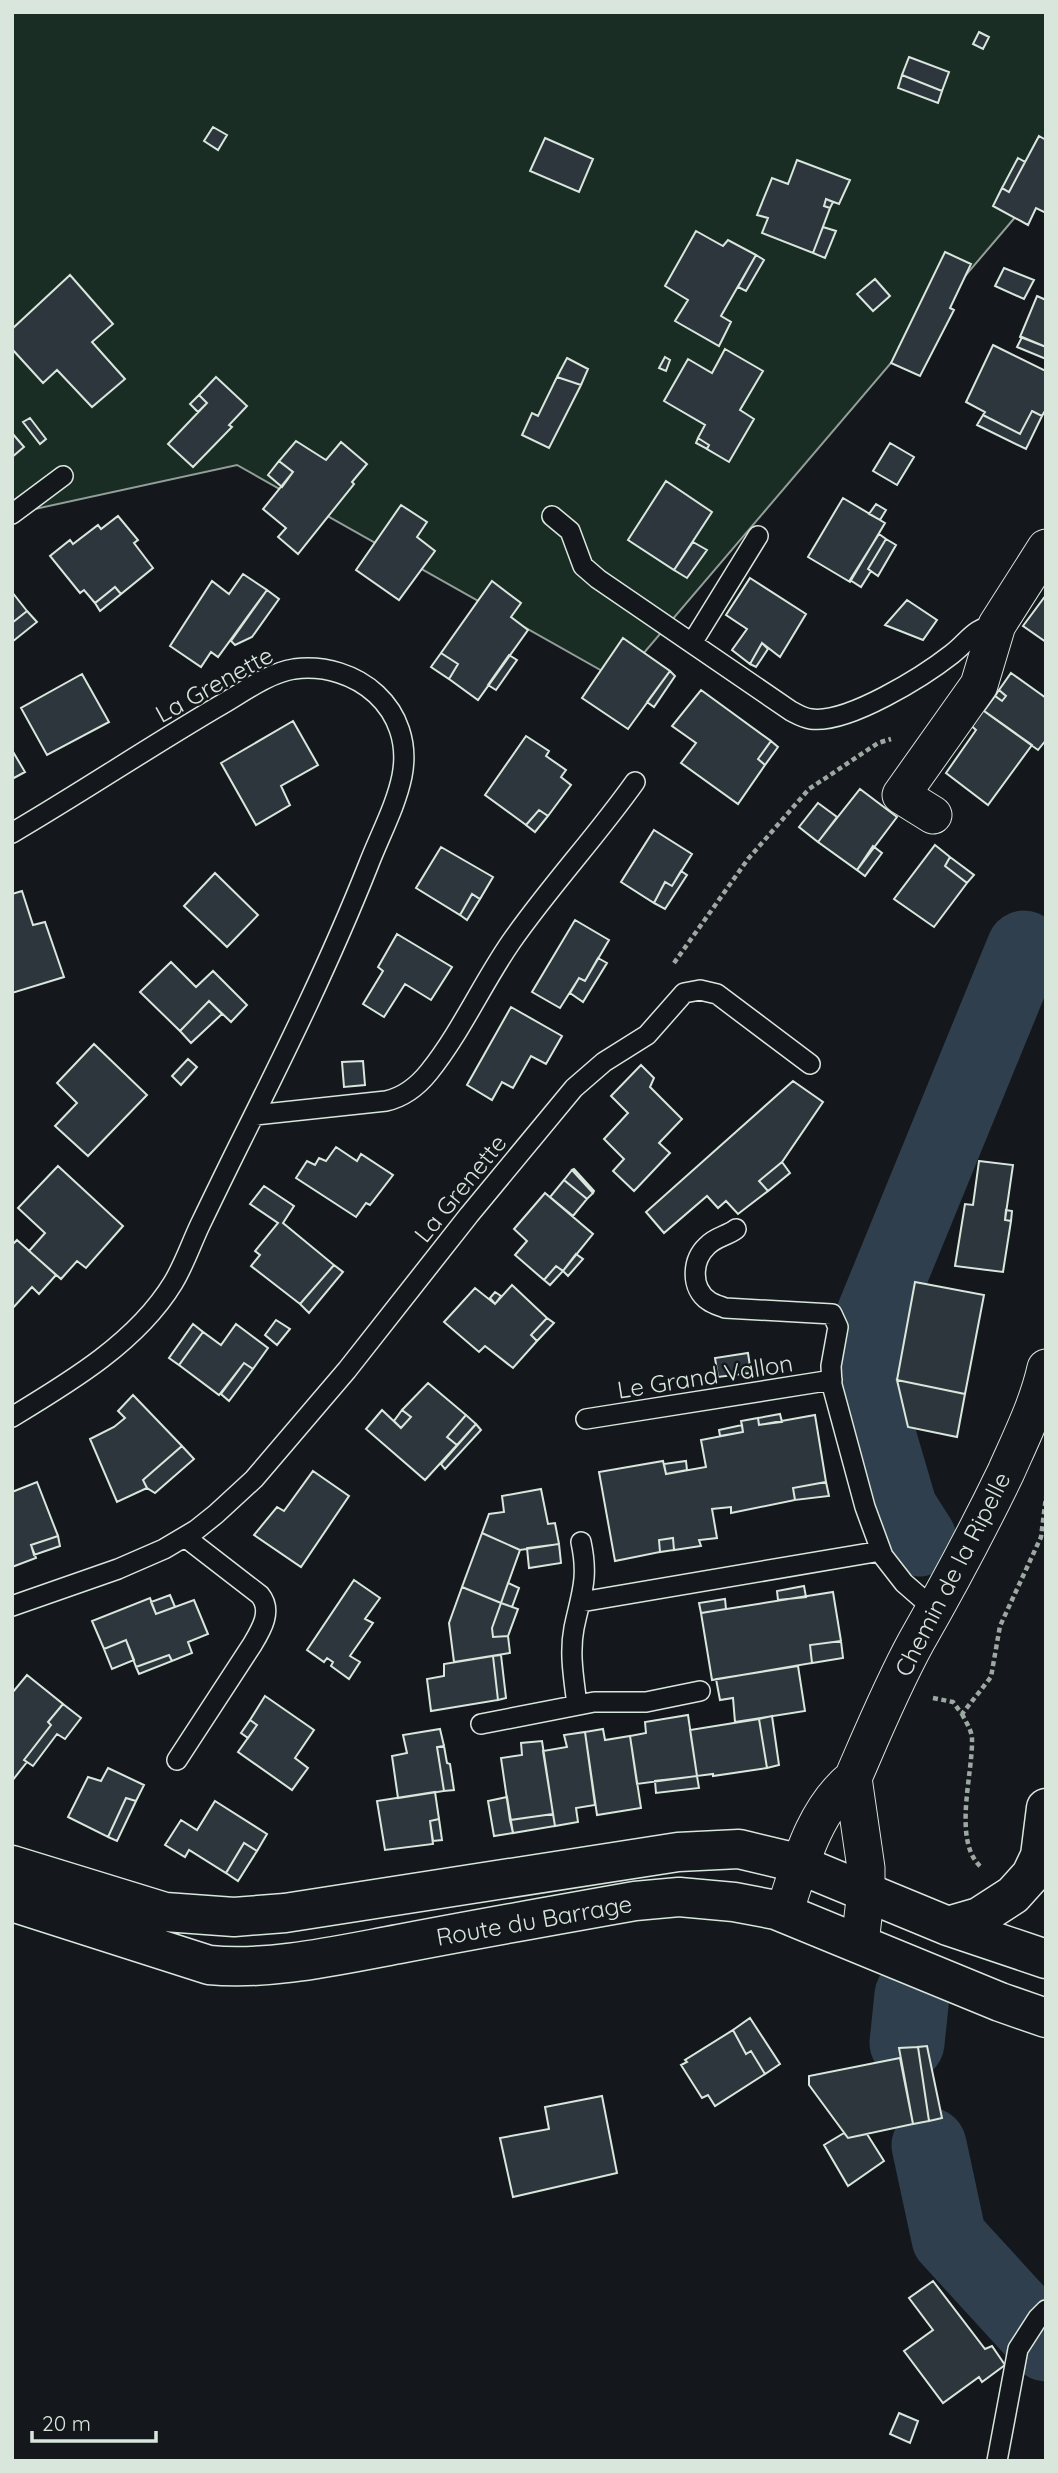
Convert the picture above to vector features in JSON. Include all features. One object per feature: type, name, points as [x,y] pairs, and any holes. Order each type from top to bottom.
[{"type":"street","points":[[933,815],[901,795],[979,685],[996,625],[1046,548]]},
{"type":"street","name":"Chemin de la Ripelle","points":[[784,1913],[809,1840],[836,1791],[853,1778],[897,1681],[992,1500],[1028,1424],[1046,1368]]},
{"type":"street","points":[[853,1778],[866,1868],[860,1943]]},
{"type":"street","points":[[948,1926],[979,1917],[1013,1895],[1031,1875],[1040,1856],[1046,1808]]},
{"type":"street","name":"Route du Barrage","points":[[12,1865],[165,1912],[234,1917],[285,1913],[678,1852],[739,1849],[800,1864],[948,1926],[1046,1959]]},
{"type":"street","name":"Route du Barrage","points":[[12,1902],[209,1965],[227,1967],[345,1953],[667,1898],[734,1902],[784,1913],[1000,2002],[1046,2018]]},
{"type":"lane","points":[[12,514],[62,476]]},
{"type":"lane","points":[[552,516],[570,531],[583,566],[598,579],[802,717],[820,719],[881,700],[939,664],[976,630],[996,625]]},
{"type":"lane","points":[[692,643],[758,536]]},
{"type":"lane","name":"La Grenette","points":[[12,833],[179,729],[262,681],[290,669],[331,670],[376,691],[399,727],[402,775],[372,856],[326,967],[172,1284],[124,1340],[12,1417]]},
{"type":"lane","points":[[255,1115],[386,1101],[399,1098],[416,1086],[458,1030],[510,944],[564,870],[605,825],[635,782]]},
{"type":"lane","name":"La Grenette","points":[[12,1606],[118,1569],[163,1549],[185,1537],[216,1514],[254,1479],[347,1370],[469,1215],[574,1088],[604,1062],[648,1035],[684,993],[700,990],[717,994],[810,1064]]},
{"type":"lane","points":[[736,1229],[707,1245],[699,1256],[694,1266],[700,1292],[709,1301],[724,1308],[832,1314],[838,1327],[831,1366],[835,1402],[881,1551],[891,1569],[935,1610]]},
{"type":"lane","name":"Le Grand Vallon","points":[[586,1419],[832,1380]]},
{"type":"lane","points":[[177,1760],[252,1645],[260,1631],[266,1610],[265,1601],[260,1595],[185,1537]]},
{"type":"lane","points":[[577,1705],[572,1658],[574,1629],[586,1568],[581,1542]]},
{"type":"lane","points":[[581,1602],[881,1551]]},
{"type":"lane","points":[[481,1724],[577,1705],[646,1702],[700,1692]]},
{"type":"lane","points":[[997,2461],[1018,2349],[1042,2314]]},
{"type":"path","points":[[671,968],[748,859],[809,789],[878,743],[952,722]]},
{"type":"path","points":[[962,1714],[991,1678],[1000,1626],[1041,1537],[1046,1497]]},
{"type":"path","points":[[897,1681],[929,1697],[953,1702],[962,1714],[972,1736],[965,1828],[975,1862],[1013,1895]]},
{"type":"green space","points":[[12,12],[1046,12],[1046,181],[620,681],[237,465],[12,514]]},
{"type":"building","points":[[979,32],[989,37],[983,49],[973,44]]},
{"type":"building","points":[[909,57],[949,72],[942,91],[902,75]]},
{"type":"building","points":[[902,75],[942,91],[938,103],[898,88]]},
{"type":"building","points":[[213,127],[227,135],[218,150],[204,141]]},
{"type":"building","points":[[1039,136],[1046,140],[1046,213],[1036,208],[1028,225],[993,206],[1002,188],[1009,192]]},
{"type":"building","points":[[545,138],[593,159],[579,192],[530,171]]},
{"type":"building","points":[[1018,158],[1025,162],[1009,192],[1002,188]]},
{"type":"building","points":[[797,160],[850,180],[839,204],[826,199],[824,206],[830,208],[813,253],[762,233],[768,218],[757,215],[772,178],[788,184]]},
{"type":"building","points":[[826,199],[833,202],[830,208],[824,206]]},
{"type":"building","points":[[823,227],[836,231],[825,258],[813,253]]},
{"type":"building","points":[[696,231],[723,246],[728,240],[756,255],[721,316],[731,322],[719,346],[675,321],[688,300],[665,286]]},
{"type":"building","points":[[945,252],[971,264],[950,308],[954,310],[920,376],[891,363]]},
{"type":"building","points":[[756,255],[764,260],[746,291],[738,287]]},
{"type":"building","points":[[1004,268],[1034,280],[1024,299],[995,286]]},
{"type":"building","points":[[70,275],[113,324],[92,342],[125,379],[92,407],[57,370],[43,383],[12,349],[12,329]]},
{"type":"building","points":[[875,279],[890,296],[873,311],[857,294]]},
{"type":"building","points":[[1037,296],[1046,300],[1046,347],[1020,337]]},
{"type":"building","points":[[1022,337],[1046,347],[1046,359],[1017,347]]},
{"type":"building","points":[[993,345],[1046,371],[1046,409],[1042,416],[1032,411],[1020,434],[983,415],[985,412],[966,402]]},
{"type":"building","points":[[725,349],[763,371],[740,410],[754,419],[729,462],[707,449],[709,445],[698,438],[705,425],[664,401],[688,359],[712,373]]},
{"type":"building","points":[[665,357],[670,360],[666,371],[659,368]]},
{"type":"building","points":[[567,358],[588,369],[581,385],[557,377]]},
{"type":"building","points":[[216,377],[247,406],[229,425],[232,427],[193,467],[168,444],[207,403],[199,395]]},
{"type":"building","points":[[557,377],[581,385],[549,448],[522,435],[532,413],[538,416]]},
{"type":"building","points":[[199,395],[207,403],[198,412],[190,404]]},
{"type":"building","points":[[1032,411],[1042,416],[1026,449],[977,425],[983,415],[1020,434]]},
{"type":"building","points":[[30,418],[46,439],[40,444],[23,422]]},
{"type":"building","points":[[12,433],[24,447],[12,457]]},
{"type":"building","points":[[698,438],[709,445],[707,449],[696,443]]},
{"type":"building","points":[[296,441],[326,460],[341,442],[367,464],[298,554],[278,537],[286,528],[263,509],[293,472],[279,461]]},
{"type":"building","points":[[890,443],[914,457],[897,485],[873,471]]},
{"type":"building","points":[[279,461],[293,472],[282,487],[268,475]]},
{"type":"building","points":[[666,481],[712,512],[674,570],[628,540]]},
{"type":"building","points":[[843,498],[885,523],[850,582],[808,557]]},
{"type":"building","points":[[876,504],[886,510],[880,520],[869,514]]},
{"type":"building","points":[[401,505],[427,522],[417,537],[435,551],[399,600],[356,570]]},
{"type":"building","points":[[118,516],[138,540],[134,543],[153,568],[121,594],[115,587],[95,603],[84,590],[80,593],[50,556],[70,540],[73,544],[98,525],[101,529]]},
{"type":"building","points":[[879,534],[886,539],[868,569],[871,571],[861,587],[850,580]]},
{"type":"building","points":[[886,539],[896,545],[878,576],[868,569]]},
{"type":"building","points":[[693,542],[707,550],[687,578],[674,570]]},
{"type":"building","points":[[243,574],[267,590],[218,657],[211,652],[201,667],[170,646],[212,581],[229,594]]},
{"type":"building","points":[[750,578],[806,614],[780,657],[762,643],[750,664],[732,650],[747,629],[726,615]]},
{"type":"building","points":[[492,581],[521,603],[511,617],[528,630],[478,700],[449,679],[458,664],[441,653]]},
{"type":"building","points":[[115,587],[121,594],[100,611],[95,603]]},
{"type":"building","points":[[267,590],[279,599],[252,637],[235,645],[231,641]]},
{"type":"building","points":[[12,592],[27,611],[12,623]]},
{"type":"building","points":[[1046,595],[1046,642],[1023,626]]},
{"type":"building","points":[[907,600],[937,620],[923,640],[885,625]]},
{"type":"building","points":[[27,611],[37,622],[12,642],[12,623]]},
{"type":"building","points":[[623,638],[670,671],[628,729],[582,698]]},
{"type":"building","points":[[762,643],[768,649],[756,667],[750,664]]},
{"type":"building","points":[[441,653],[458,664],[449,679],[431,667]]},
{"type":"building","points":[[509,655],[517,660],[496,690],[488,685]]},
{"type":"building","points":[[670,671],[675,676],[654,707],[647,702]]},
{"type":"building","points":[[1011,673],[1046,698],[1046,740],[1038,750],[984,711],[995,696],[1002,701],[1006,696],[999,690]]},
{"type":"building","points":[[82,674],[109,722],[47,755],[21,708]]},
{"type":"building","points":[[701,690],[771,741],[758,759],[765,765],[738,804],[681,763],[696,743],[672,726]]},
{"type":"building","points":[[999,690],[1006,696],[1002,701],[995,696]]},
{"type":"building","points":[[980,708],[1032,745],[988,805],[946,773],[976,730],[968,723]]},
{"type":"building","points":[[293,721],[318,765],[281,786],[290,805],[256,825],[221,763]]},
{"type":"building","points":[[526,736],[549,751],[546,756],[566,770],[561,777],[571,785],[548,816],[539,810],[526,825],[485,795]]},
{"type":"building","points":[[771,741],[778,747],[765,765],[758,759]]},
{"type":"building","points":[[12,750],[25,772],[12,779]]},
{"type":"building","points":[[860,789],[897,817],[857,870],[818,842]]},
{"type":"building","points":[[818,803],[837,817],[818,842],[799,827]]},
{"type":"building","points":[[539,810],[548,816],[535,832],[526,825]]},
{"type":"building","points":[[654,830],[692,854],[672,886],[665,882],[654,903],[621,882]]},
{"type":"building","points":[[935,845],[950,857],[945,866],[967,883],[934,927],[894,899]]},
{"type":"building","points":[[873,846],[882,853],[865,876],[857,870]]},
{"type":"building","points":[[441,847],[493,877],[480,899],[472,894],[460,915],[416,888]]},
{"type":"building","points":[[950,857],[974,875],[967,883],[945,866]]},
{"type":"building","points":[[681,871],[687,875],[665,909],[654,903],[665,882],[672,886]]},
{"type":"building","points":[[215,873],[258,915],[227,947],[184,906]]},
{"type":"building","points":[[22,891],[33,925],[45,922],[64,977],[12,993],[12,894]]},
{"type":"building","points":[[472,894],[480,899],[467,920],[460,915]]},
{"type":"building","points":[[575,920],[609,940],[585,981],[579,978],[560,1008],[532,992]]},
{"type":"building","points":[[397,934],[452,967],[431,1000],[405,984],[384,1017],[363,1004],[383,971],[378,967]]},
{"type":"building","points":[[598,958],[607,963],[583,1002],[570,993],[579,978],[585,981]]},
{"type":"building","points":[[171,962],[196,987],[213,971],[247,1005],[231,1022],[209,1001],[180,1031],[140,992]]},
{"type":"building","points":[[209,1001],[222,1014],[191,1043],[180,1031]]},
{"type":"building","points":[[511,1007],[562,1036],[546,1064],[531,1056],[513,1088],[502,1082],[492,1100],[467,1085]]},
{"type":"building","points":[[94,1044],[147,1095],[88,1156],[55,1126],[77,1103],[57,1083]]},
{"type":"building","points":[[188,1059],[197,1067],[181,1085],[172,1076]]},
{"type":"building","points":[[363,1061],[365,1085],[344,1087],[342,1062]]},
{"type":"building","points":[[641,1065],[654,1078],[650,1087],[682,1119],[659,1143],[670,1153],[634,1191],[613,1171],[624,1159],[604,1139],[628,1113],[611,1096]]},
{"type":"building","points":[[793,1081],[823,1102],[782,1162],[759,1181],[768,1191],[738,1214],[726,1201],[718,1208],[707,1196],[664,1233],[646,1212]]},
{"type":"building","points":[[336,1147],[357,1161],[361,1154],[393,1175],[370,1205],[366,1203],[356,1217],[296,1178],[307,1161],[315,1165],[319,1158],[326,1161]]},
{"type":"building","points":[[979,1161],[1013,1165],[1005,1220],[1011,1221],[1003,1272],[955,1266],[965,1204],[973,1205]]},
{"type":"building","points":[[782,1162],[790,1173],[768,1191],[759,1181]]},
{"type":"building","points":[[58,1166],[123,1226],[86,1268],[77,1261],[61,1279],[29,1251],[45,1233],[18,1208]]},
{"type":"building","points":[[574,1169],[594,1191],[593,1193],[572,1170]]},
{"type":"building","points":[[572,1170],[593,1193],[587,1199],[564,1180]]},
{"type":"building","points":[[564,1180],[587,1199],[573,1216],[550,1197]]},
{"type":"building","points":[[264,1186],[294,1206],[283,1223],[334,1265],[300,1304],[251,1266],[260,1255],[255,1251],[278,1223],[250,1204]]},
{"type":"building","points":[[545,1193],[593,1234],[563,1271],[556,1266],[544,1280],[515,1255],[527,1241],[514,1229]]},
{"type":"building","points":[[1006,1210],[1012,1211],[1011,1221],[1005,1220]]},
{"type":"building","points":[[17,1240],[56,1275],[39,1294],[32,1287],[12,1309],[12,1245]]},
{"type":"building","points":[[576,1254],[583,1259],[568,1276],[563,1271]]},
{"type":"building","points":[[334,1265],[343,1272],[309,1313],[300,1304]]},
{"type":"building","points":[[556,1266],[563,1271],[550,1285],[544,1280]]},
{"type":"building","points":[[915,1282],[984,1295],[965,1394],[897,1380]]},
{"type":"building","points":[[512,1285],[547,1318],[531,1335],[537,1341],[513,1368],[485,1346],[479,1352],[444,1322],[475,1288],[495,1304]]},
{"type":"building","points":[[495,1292],[501,1296],[495,1304],[490,1298]]},
{"type":"building","points":[[547,1318],[554,1323],[537,1341],[531,1335]]},
{"type":"building","points":[[276,1320],[290,1329],[277,1345],[265,1335]]},
{"type":"building","points":[[193,1324],[203,1332],[179,1365],[169,1358]]},
{"type":"building","points":[[236,1324],[268,1348],[253,1369],[244,1363],[219,1395],[179,1365],[203,1332],[221,1345]]},
{"type":"building","points":[[748,1353],[751,1373],[718,1377],[715,1358]]},
{"type":"building","points":[[244,1363],[253,1369],[229,1401],[221,1394]]},
{"type":"building","points":[[897,1380],[965,1394],[957,1437],[908,1427]]},
{"type":"building","points":[[428,1383],[466,1415],[447,1437],[457,1445],[425,1480],[366,1429],[382,1410],[401,1428],[411,1417],[402,1410]]},
{"type":"building","points":[[133,1395],[182,1446],[143,1480],[147,1488],[117,1502],[90,1439],[125,1418],[118,1411]]},
{"type":"building","points":[[402,1410],[411,1417],[401,1428],[394,1421]]},
{"type":"building","points":[[780,1414],[782,1422],[759,1425],[758,1418]]},
{"type":"building","points":[[466,1415],[476,1424],[457,1445],[447,1437]]},
{"type":"building","points":[[815,1415],[826,1482],[793,1488],[795,1500],[731,1513],[731,1507],[712,1509],[717,1538],[699,1540],[701,1546],[674,1550],[673,1538],[659,1540],[660,1552],[615,1561],[599,1472],[663,1461],[666,1474],[706,1467],[701,1440],[743,1432],[741,1421],[758,1418],[759,1425]]},
{"type":"building","points":[[476,1424],[481,1430],[445,1469],[441,1464]]},
{"type":"building","points":[[742,1425],[743,1432],[720,1436],[719,1430]]},
{"type":"building","points":[[182,1446],[194,1459],[155,1493],[147,1488],[143,1480]]},
{"type":"building","points":[[686,1461],[687,1470],[666,1474],[664,1464]]},
{"type":"building","points":[[313,1471],[349,1496],[301,1567],[254,1535],[277,1507],[284,1511]]},
{"type":"building","points":[[37,1482],[58,1536],[31,1545],[36,1558],[12,1567],[12,1492]]},
{"type":"building","points":[[826,1482],[829,1496],[795,1500],[793,1488]]},
{"type":"building","points":[[541,1489],[548,1524],[555,1523],[559,1544],[520,1550],[482,1533],[489,1514],[504,1512],[502,1496]]},
{"type":"building","points":[[482,1533],[520,1550],[501,1603],[462,1587]]},
{"type":"building","points":[[58,1536],[60,1546],[34,1555],[31,1545]]},
{"type":"building","points":[[673,1538],[674,1550],[660,1552],[659,1540]]},
{"type":"building","points":[[559,1544],[561,1563],[529,1568],[527,1548]]},
{"type":"building","points":[[354,1580],[380,1598],[365,1619],[373,1623],[350,1656],[360,1662],[349,1679],[331,1666],[333,1662],[327,1658],[324,1662],[307,1650]]},
{"type":"building","points":[[508,1583],[519,1588],[512,1607],[501,1603]]},
{"type":"building","points":[[804,1586],[806,1597],[778,1600],[777,1591]]},
{"type":"building","points":[[462,1587],[501,1603],[492,1628],[493,1637],[508,1636],[510,1653],[454,1662],[449,1623]]},
{"type":"building","points":[[833,1592],[841,1641],[810,1645],[812,1663],[712,1680],[701,1613]]},
{"type":"building","points":[[170,1595],[175,1607],[156,1614],[151,1602]]},
{"type":"building","points":[[150,1598],[156,1614],[194,1600],[208,1634],[188,1642],[192,1653],[172,1661],[169,1655],[136,1667],[126,1640],[104,1649],[92,1621]]},
{"type":"building","points":[[725,1599],[726,1609],[701,1613],[699,1603]]},
{"type":"building","points":[[501,1603],[518,1609],[508,1636],[493,1637],[492,1628]]},
{"type":"building","points":[[126,1640],[134,1660],[112,1669],[104,1649]]},
{"type":"building","points":[[841,1641],[843,1658],[812,1663],[810,1645]]},
{"type":"building","points":[[169,1655],[172,1661],[139,1674],[136,1667]]},
{"type":"building","points":[[501,1655],[506,1698],[498,1700],[493,1656]]},
{"type":"building","points":[[493,1656],[498,1700],[431,1711],[427,1679],[444,1676],[444,1664]]},
{"type":"building","points":[[798,1666],[805,1711],[735,1722],[733,1698],[720,1700],[716,1679]]},
{"type":"building","points":[[27,1675],[63,1704],[48,1722],[51,1725],[24,1760],[27,1762],[12,1781],[12,1693]]},
{"type":"building","points":[[265,1696],[314,1730],[295,1758],[308,1768],[292,1790],[238,1752],[257,1725],[250,1720]]},
{"type":"building","points":[[63,1704],[81,1718],[65,1739],[57,1734],[33,1766],[24,1760],[51,1725],[48,1722]]},
{"type":"building","points":[[688,1715],[697,1776],[637,1784],[630,1736],[646,1733],[645,1722]]},
{"type":"building","points":[[772,1716],[779,1765],[767,1768],[759,1719]]},
{"type":"building","points":[[759,1719],[767,1768],[697,1776],[690,1730]]},
{"type":"building","points":[[250,1720],[257,1725],[248,1738],[241,1733]]},
{"type":"building","points":[[440,1729],[444,1746],[437,1747],[444,1791],[398,1798],[392,1756],[407,1753],[403,1735]]},
{"type":"building","points":[[603,1729],[605,1740],[630,1736],[641,1808],[597,1815],[585,1732]]},
{"type":"building","points":[[585,1732],[595,1805],[576,1808],[578,1822],[555,1826],[543,1751],[567,1747],[564,1735]]},
{"type":"building","points":[[542,1741],[553,1814],[510,1820],[501,1758],[522,1755],[521,1743]]},
{"type":"building","points":[[444,1746],[454,1790],[444,1791],[437,1747]]},
{"type":"building","points":[[108,1768],[144,1785],[136,1801],[126,1798],[108,1837],[68,1817],[88,1777],[101,1781]]},
{"type":"building","points":[[697,1776],[699,1788],[656,1793],[655,1781]]},
{"type":"building","points":[[435,1792],[439,1819],[430,1821],[433,1844],[385,1850],[377,1801]]},
{"type":"building","points":[[507,1797],[513,1833],[494,1836],[488,1801]]},
{"type":"building","points":[[126,1798],[136,1801],[117,1841],[108,1837]]},
{"type":"building","points":[[215,1801],[267,1834],[257,1851],[244,1843],[226,1873],[189,1850],[185,1857],[165,1845],[181,1820],[197,1830]]},
{"type":"building","points":[[553,1814],[555,1826],[513,1833],[510,1820]]},
{"type":"building","points":[[439,1819],[442,1840],[433,1841],[430,1821]]},
{"type":"building","points":[[244,1843],[257,1851],[238,1881],[226,1873]]},
{"type":"building","points":[[750,2018],[780,2064],[765,2074],[751,2051],[746,2054],[733,2030]]},
{"type":"building","points":[[733,2030],[746,2054],[751,2051],[765,2074],[715,2106],[708,2095],[702,2098],[681,2065]]},
{"type":"building","points":[[927,2046],[942,2118],[929,2121],[918,2047]]},
{"type":"building","points":[[918,2047],[929,2121],[913,2124],[899,2048]]},
{"type":"building","points":[[900,2058],[913,2124],[848,2138],[809,2085],[809,2076]]},
{"type":"building","points":[[602,2096],[617,2173],[513,2197],[500,2138],[549,2129],[545,2107]]},
{"type":"building","points":[[844,2133],[848,2138],[867,2134],[884,2161],[848,2186],[824,2145]]},
{"type":"building","points":[[933,2281],[985,2349],[992,2346],[1005,2365],[982,2382],[979,2377],[943,2403],[904,2351],[933,2330],[909,2298]]},
{"type":"building","points":[[899,2413],[918,2421],[910,2443],[890,2434]]},
{"type":"waterway","points":[[919,1539],[900,1509],[865,1390],[863,1358],[870,1324],[1024,948]]},
{"type":"waterway","points":[[907,2043],[912,1995]]},
{"type":"waterway","points":[[929,2145],[949,2238],[1046,2344]]}]
